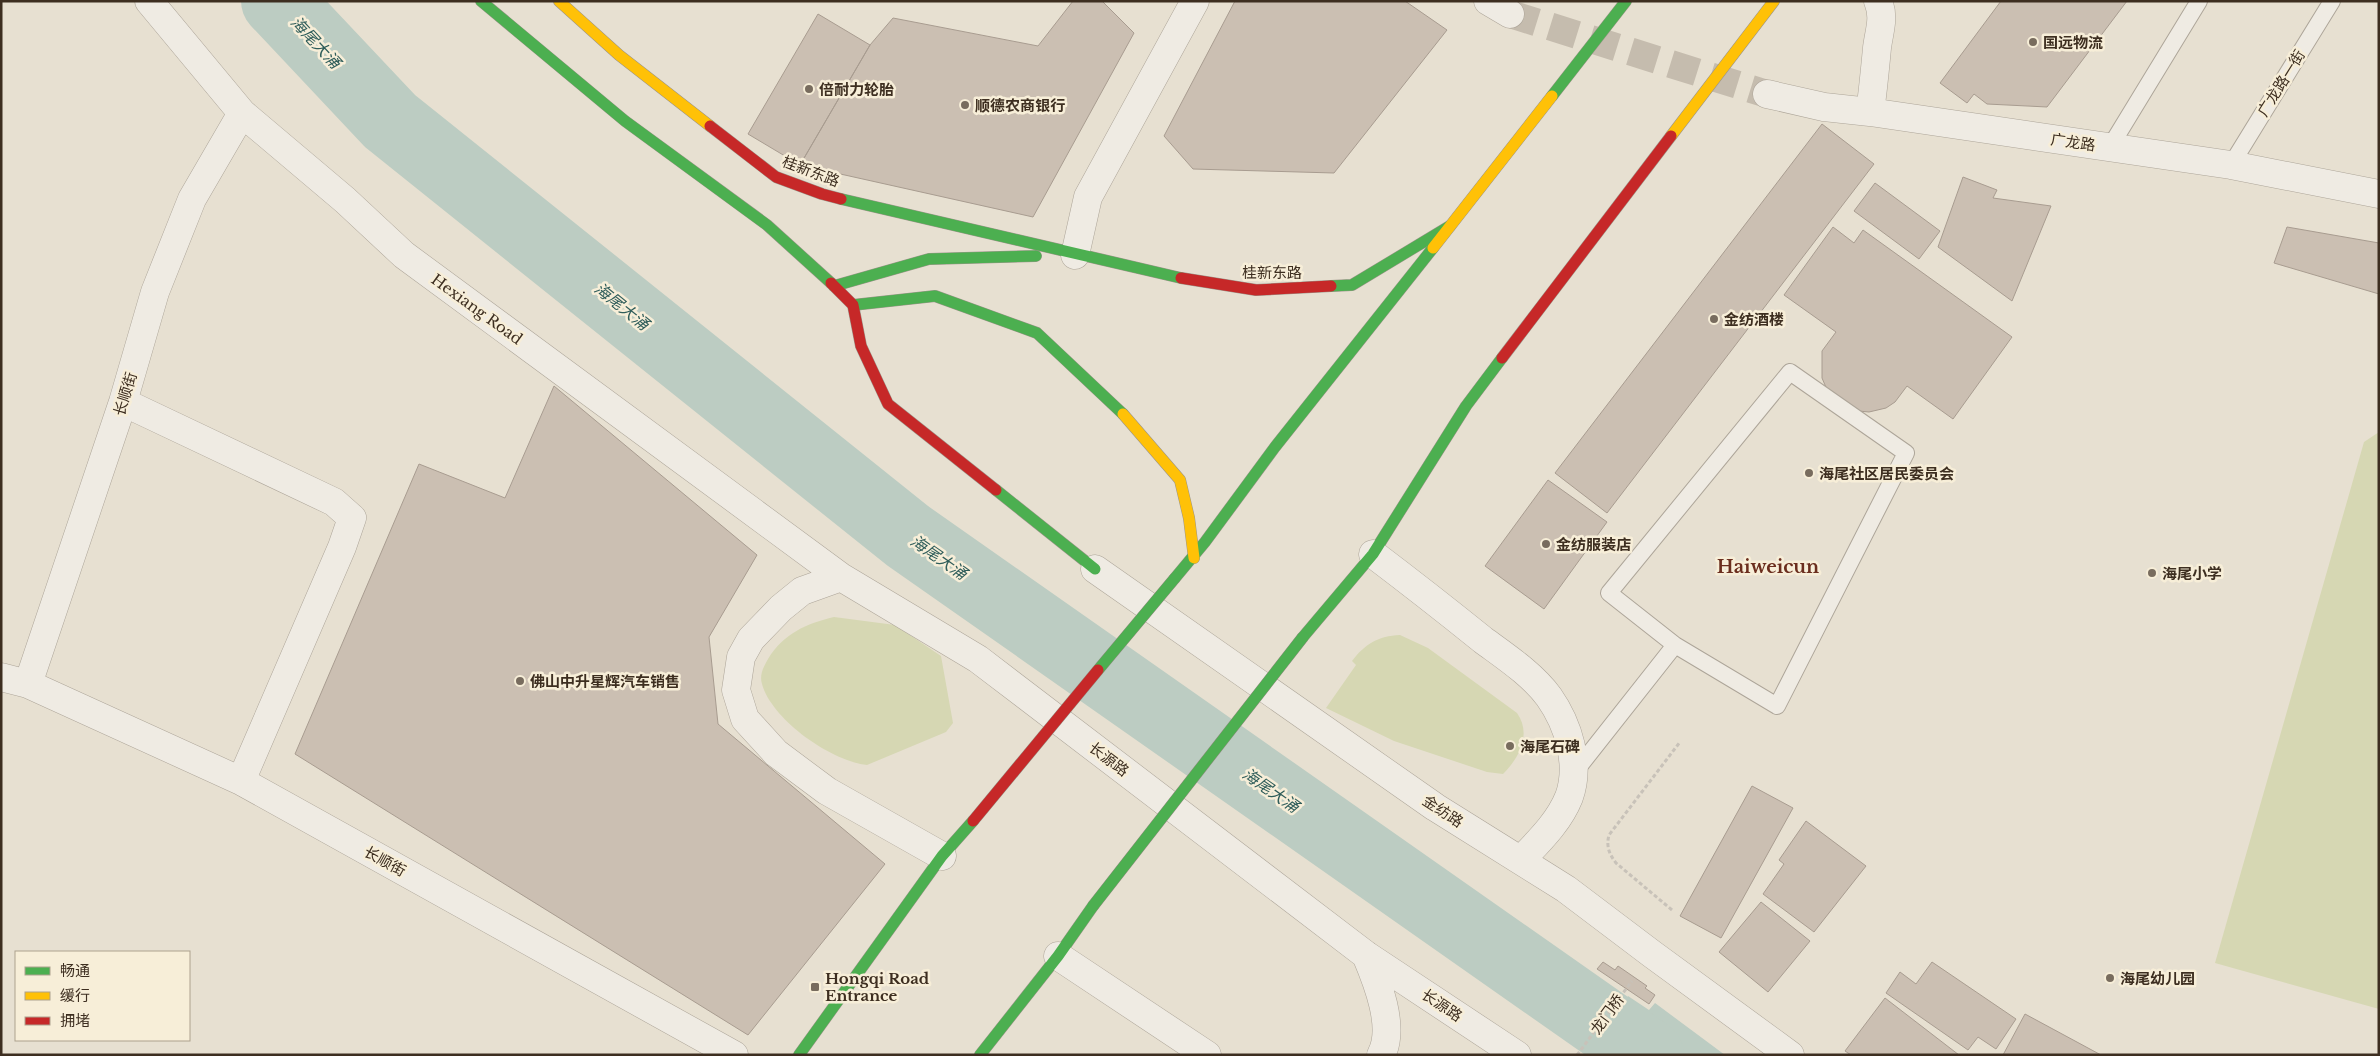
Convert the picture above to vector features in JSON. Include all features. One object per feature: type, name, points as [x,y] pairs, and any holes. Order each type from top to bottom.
[{"type":"main road","points":[[481,1],[625,121],[766,225],[834,286],[853,305],[861,346],[888,404],[1095,569]]},
{"type":"main road","name":"桂新东路","points":[[560,1],[619,55],[776,177],[822,194],[1160,276],[1256,290],[1352,285],[1454,223]]},
{"type":"main road","points":[[980,1055],[1058,956],[1093,906],[1303,637],[1373,554],[1466,406],[1774,1]]},
{"type":"main road","points":[[799,1055],[942,856],[1175,578],[1194,558],[1284,435],[1454,223],[1624,2]]},
{"type":"main road","name":"桂新东路","points":[[834,286],[929,259],[1076,256]]},
{"type":"main road","points":[[853,305],[935,296],[1037,333],[1120,410],[1180,480],[1189,518],[1194,558]]},
{"type":"street","name":"Hexiang Road","points":[[149,1],[242,113],[346,200],[404,255],[841,577]]},
{"type":"street","points":[[1076,256],[1088,197],[1195,1]]},
{"type":"street","points":[[1870,112],[1877,45],[1882,26],[1882,10],[1878,1]]},
{"type":"street","name":"广龙路","points":[[1767,94],[1824,107],[1870,112],[2231,165],[2379,194]]},
{"type":"street","name":"长顺街","points":[[28,684],[123,402],[155,292],[192,199],[242,113]]},
{"type":"street","points":[[123,402],[334,502],[352,518],[342,547],[242,781]]},
{"type":"street","points":[[1373,554],[1524,671],[1548,695],[1560,715],[1570,740],[1574,773],[1569,796],[1557,820],[1521,860]]},
{"type":"street","name":"金纺路","points":[[1095,569],[1435,807],[1566,889],[1790,1055]]},
{"type":"street","points":[[841,577],[802,591],[781,608],[751,639],[740,657],[736,690],[745,719],[776,753],[827,791],[942,856]]},
{"type":"street","name":"长源路","points":[[841,577],[978,659],[1366,955],[1517,1055]]},
{"type":"street","name":"长顺街","points":[[1,677],[28,684],[242,781],[734,1055]]},
{"type":"street","points":[[1366,955],[1384,1008],[1386,1046],[1381,1055]]},
{"type":"street","points":[[1058,956],[1207,1055]]},
{"type":"lane","points":[[2110,147],[2199,1]]},
{"type":"lane","name":"广龙路一街","points":[[2231,165],[2332,1]]},
{"type":"lane","points":[[1790,372],[1906,453],[1777,706],[1676,645],[1609,593],[1790,372]]},
{"type":"lane","points":[[1574,773],[1676,645]]},
{"type":"path","points":[[1672,910],[1616,863],[1610,856],[1607,842],[1609,835],[1680,742]]},
{"type":"path","name":"龙门桥","points":[[1577,1055],[1637,974]]},
{"type":"green space","points":[[2379,432],[2379,1009],[2215,963],[2364,442]]},
{"type":"green space","points":[[834,617],[895,625],[941,656],[953,723],[946,732],[867,765],[837,756],[821,747],[790,724],[768,698],[761,681],[764,668],[774,650],[789,636],[814,623]]},
{"type":"green space","points":[[1400,635],[1428,648],[1517,713],[1523,729],[1522,745],[1514,761],[1503,774],[1487,772],[1394,741],[1326,708],[1356,665],[1352,661],[1362,650],[1379,639]]},
{"type":"shaded area","points":[[1628,996],[1649,1010],[1655,1003],[1725,1055],[1590,1055]]},
{"type":"building","name":"顺德农商银行","points":[[1073,1],[1102,1],[1134,33],[1033,217],[800,165],[870,45],[893,18],[1038,46]]},
{"type":"building","points":[[1235,1],[1405,1],[1447,30],[1334,173],[1193,169],[1164,136]]},
{"type":"building","name":"国远物流","points":[[2001,1],[2127,1],[2047,107],[1987,104],[1974,94],[1967,103],[1940,83]]},
{"type":"building","name":"倍耐力轮胎","points":[[818,14],[870,45],[800,165],[748,134]]},
{"type":"building","name":"金纺酒楼","points":[[1822,124],[1874,164],[1607,513],[1555,473]]},
{"type":"building","points":[[1963,177],[1997,190],[1993,198],[2051,206],[2012,301],[1938,247]]},
{"type":"building","points":[[1875,183],[1940,231],[1919,259],[1854,211]]},
{"type":"building","points":[[1833,227],[1854,243],[1863,230],[2012,337],[1953,419],[1907,386],[1895,402],[1886,408],[1869,412],[1848,410],[1828,392],[1822,378],[1822,351],[1836,332],[1784,295]]},
{"type":"building","points":[[2287,227],[2379,243],[2379,294],[2274,263]]},
{"type":"building","name":"佛山中升星辉汽车销售","points":[[554,386],[757,555],[709,637],[718,724],[885,864],[748,1035],[295,754],[419,464],[505,498]]},
{"type":"building","name":"金纺服装店","points":[[1548,480],[1607,522],[1544,609],[1485,566]]},
{"type":"building","points":[[1752,786],[1793,808],[1721,938],[1680,916]]},
{"type":"building","points":[[1806,821],[1866,866],[1814,932],[1763,894],[1784,864],[1779,860]]},
{"type":"building","points":[[1761,902],[1810,941],[1768,992],[1719,952]]},
{"type":"building","points":[[1603,962],[1615,970],[1618,966],[1647,986],[1645,988],[1655,995],[1649,1004],[1597,969]]},
{"type":"building","points":[[1932,962],[2016,1019],[1996,1049],[1978,1037],[1968,1050],[1886,993],[1900,972],[1916,984]]},
{"type":"building","points":[[1885,998],[1959,1055],[1851,1055],[1845,1051]]},
{"type":"building","points":[[2025,1014],[2101,1055],[2003,1055]]},
{"type":"waterway","name":"海尾大涌","points":[[277,1],[390,121],[908,536],[1648,1055]]},
{"type":"tunnel","points":[[1510,14],[1767,94]]},
{"type":"traffic: fast","points":[[481,1],[625,121],[767,225],[831,283]]},
{"type":"traffic: fast","points":[[1552,96],[1626,1]]},
{"type":"traffic: fast","points":[[841,199],[1181,278]]},
{"type":"traffic: fast","points":[[1331,286],[1352,285],[1450,226]]},
{"type":"traffic: fast","points":[[1175,578],[1205,542],[1275,447],[1433,248]]},
{"type":"traffic: fast","points":[[834,286],[929,259],[1036,256]]},
{"type":"traffic: fast","points":[[853,305],[935,296],[1037,333],[1123,414]]},
{"type":"traffic: fast","points":[[1303,637],[1373,554],[1466,406],[1502,358]]},
{"type":"traffic: fast","points":[[996,490],[1095,569]]},
{"type":"traffic: fast","points":[[1098,670],[1175,578]]},
{"type":"traffic: fast","points":[[1093,906],[1303,637]]},
{"type":"traffic: fast","points":[[799,1055],[942,856],[973,821]]},
{"type":"traffic: fast","points":[[980,1055],[1058,956],[1093,906]]},
{"type":"traffic: slow","points":[[559,1],[619,55],[710,126]]},
{"type":"traffic: slow","points":[[1671,136],[1774,1]]},
{"type":"traffic: slow","points":[[1433,248],[1552,96]]},
{"type":"traffic: slow","points":[[1123,414],[1180,480],[1189,518],[1194,558]]},
{"type":"traffic: jam","points":[[710,126],[776,177],[841,199]]},
{"type":"traffic: jam","points":[[1502,358],[1671,136]]},
{"type":"traffic: jam","points":[[1181,278],[1256,290],[1331,286]]},
{"type":"traffic: jam","points":[[831,283],[853,305],[861,346],[888,404],[996,490]]},
{"type":"traffic: jam","points":[[973,821],[1098,670]]},
{"type":"place","name":"国远物流","points":[[2033,42]]},
{"type":"place","name":"倍耐力轮胎","points":[[809,89]]},
{"type":"place","name":"顺德农商银行","points":[[965,105]]},
{"type":"place","name":"金纺酒楼","points":[[1714,319]]},
{"type":"place","name":"海尾社区居民委员会","points":[[1809,473]]},
{"type":"place","name":"金纺服装店","points":[[1546,544]]},
{"type":"place","name":"海尾小学","points":[[2152,573]]},
{"type":"place","name":"佛山中升星辉汽车销售","points":[[520,681]]},
{"type":"place","name":"海尾石碑","points":[[1510,746]]},
{"type":"place","name":"海尾幼儿园","points":[[2110,978]]},
{"type":"place","name":"Hongqi Road Entrance","points":[[815,987]]},
{"type":"district","name":"Haiweicun","points":[[1768,567]]}]
